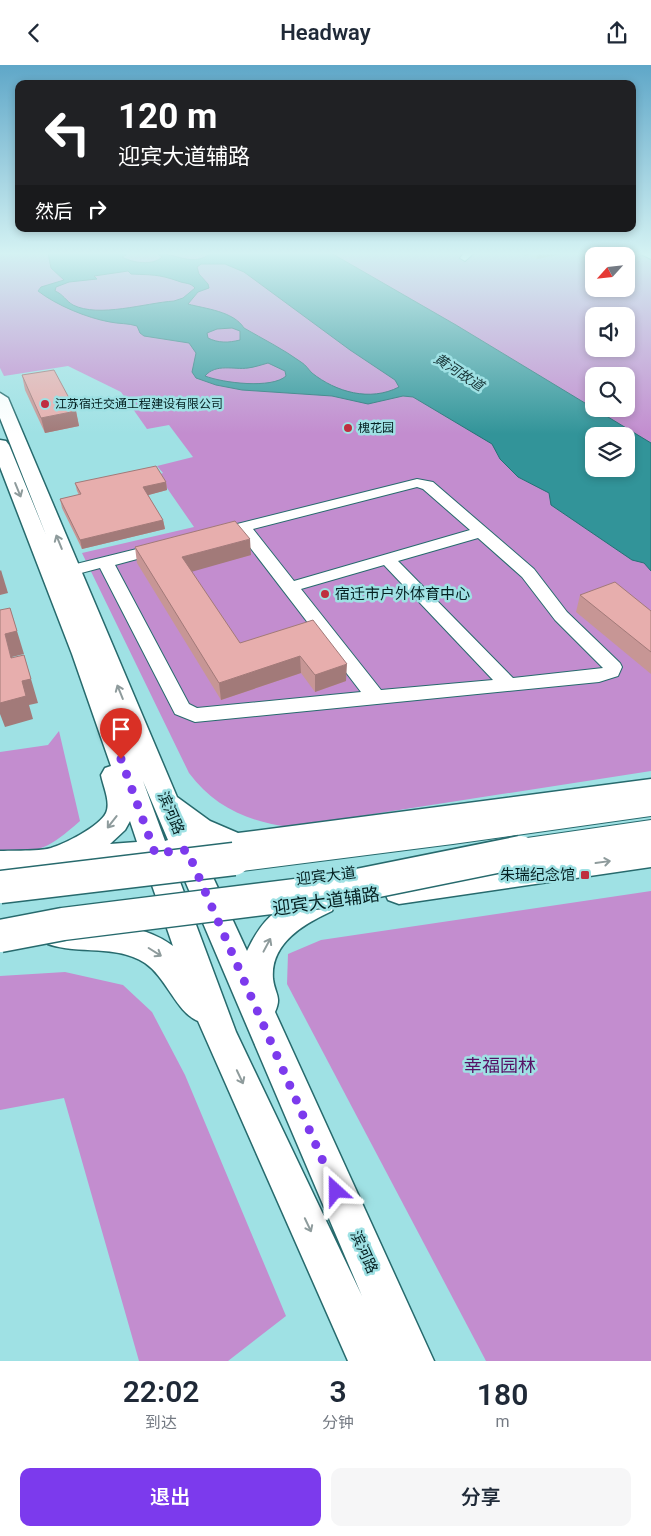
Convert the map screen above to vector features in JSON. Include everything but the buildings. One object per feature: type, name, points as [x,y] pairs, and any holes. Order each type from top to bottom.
[{"type":"highway","name":"迎宾大道","points":[[0,887],[237,852],[453,832],[651,804]]},
{"type":"highway","name":"迎宾大道","points":[[0,918],[521,852],[651,832]]},
{"type":"highway","points":[[0,869],[237,852]]},
{"type":"highway","points":[[0,936],[73,923],[328,891],[521,852]]},
{"type":"main road","name":"滨河路","points":[[0,398],[166,802],[179,920],[221,1037],[370,1361]]},
{"type":"main road","name":"滨河路","points":[[2,453],[72,625],[171,852],[215,916],[412,1361]]},
{"type":"main road","points":[[33,862],[88,846],[115,820],[121,807],[102,728],[72,625]]},
{"type":"main road","points":[[0,863],[171,852],[237,852],[651,789]]},
{"type":"main road","points":[[166,802],[190,824],[237,852]]},
{"type":"main road","name":"迎宾大道辅路","points":[[0,945],[56,934],[321,902],[651,855]]},
{"type":"main road","points":[[321,902],[294,913],[273,934],[260,957],[257,970],[258,989],[347,1182],[418,1361]]},
{"type":"main road","points":[[56,934],[129,940],[157,952],[180,976],[221,1037]]},
{"type":"street","points":[[105,562],[182,709],[195,715],[599,676],[611,672],[613,667],[561,615],[528,573],[428,485],[417,483],[197,539]]},
{"type":"street","points":[[243,527],[376,698]]},
{"type":"street","points":[[290,587],[482,532]]},
{"type":"street","points":[[70,571],[178,543]]},
{"type":"street","points":[[387,559],[509,685]]},
{"type":"green space","points":[[0,313],[585,313],[585,357],[635,357],[635,313],[651,313],[651,771],[290,827],[247,817],[221,804],[199,785],[189,773],[82,553],[194,527],[158,475],[163,473],[157,466],[193,457],[169,425],[147,429],[121,392],[68,366],[4,376],[0,368]]},
{"type":"green space","points":[[59,731],[80,821],[60,838],[44,847],[26,852],[0,855],[0,752],[48,745]]},
{"type":"green space","name":"幸福园林","points":[[651,891],[651,1361],[486,1361],[287,984],[288,954],[321,940]]},
{"type":"green space","points":[[65,972],[123,985],[152,1012],[185,1075],[286,1316],[228,1361],[139,1361],[64,1098],[0,1110],[0,976]]},
{"type":"water","name":"黄河故道","points":[[81,313],[224,313],[239,322],[244,328],[303,363],[321,380],[342,390],[354,393],[377,394],[399,387],[395,380],[300,313],[436,313],[585,403],[585,417],[608,417],[625,427],[585,427],[585,477],[635,477],[635,433],[651,443],[651,571],[644,563],[632,560],[551,505],[549,493],[518,477],[500,459],[492,444],[413,397],[403,396],[368,404],[332,396],[242,390],[216,385],[196,378],[192,372],[196,353],[189,343],[144,336],[140,333],[137,326],[101,320]],"holes":[[[232,328],[240,331],[240,340],[231,342],[216,341],[208,338],[207,333],[217,329]],[[268,363],[285,371],[286,376],[279,380],[259,384],[235,383],[205,376],[209,372],[220,368],[248,368]]]},
{"type":"place","name":"江苏宿迁交通工程建设有限公司","points":[[45,404]]},
{"type":"place","name":"槐花园","points":[[348,428]]},
{"type":"place","name":"宿迁市户外体育中心","points":[[325,594]]},
{"type":"place","name":"朱瑞纪念馆","points":[[585,875]]},
{"type":"route","points":[[121,759],[155,853],[187,850],[336,1191]]}]
